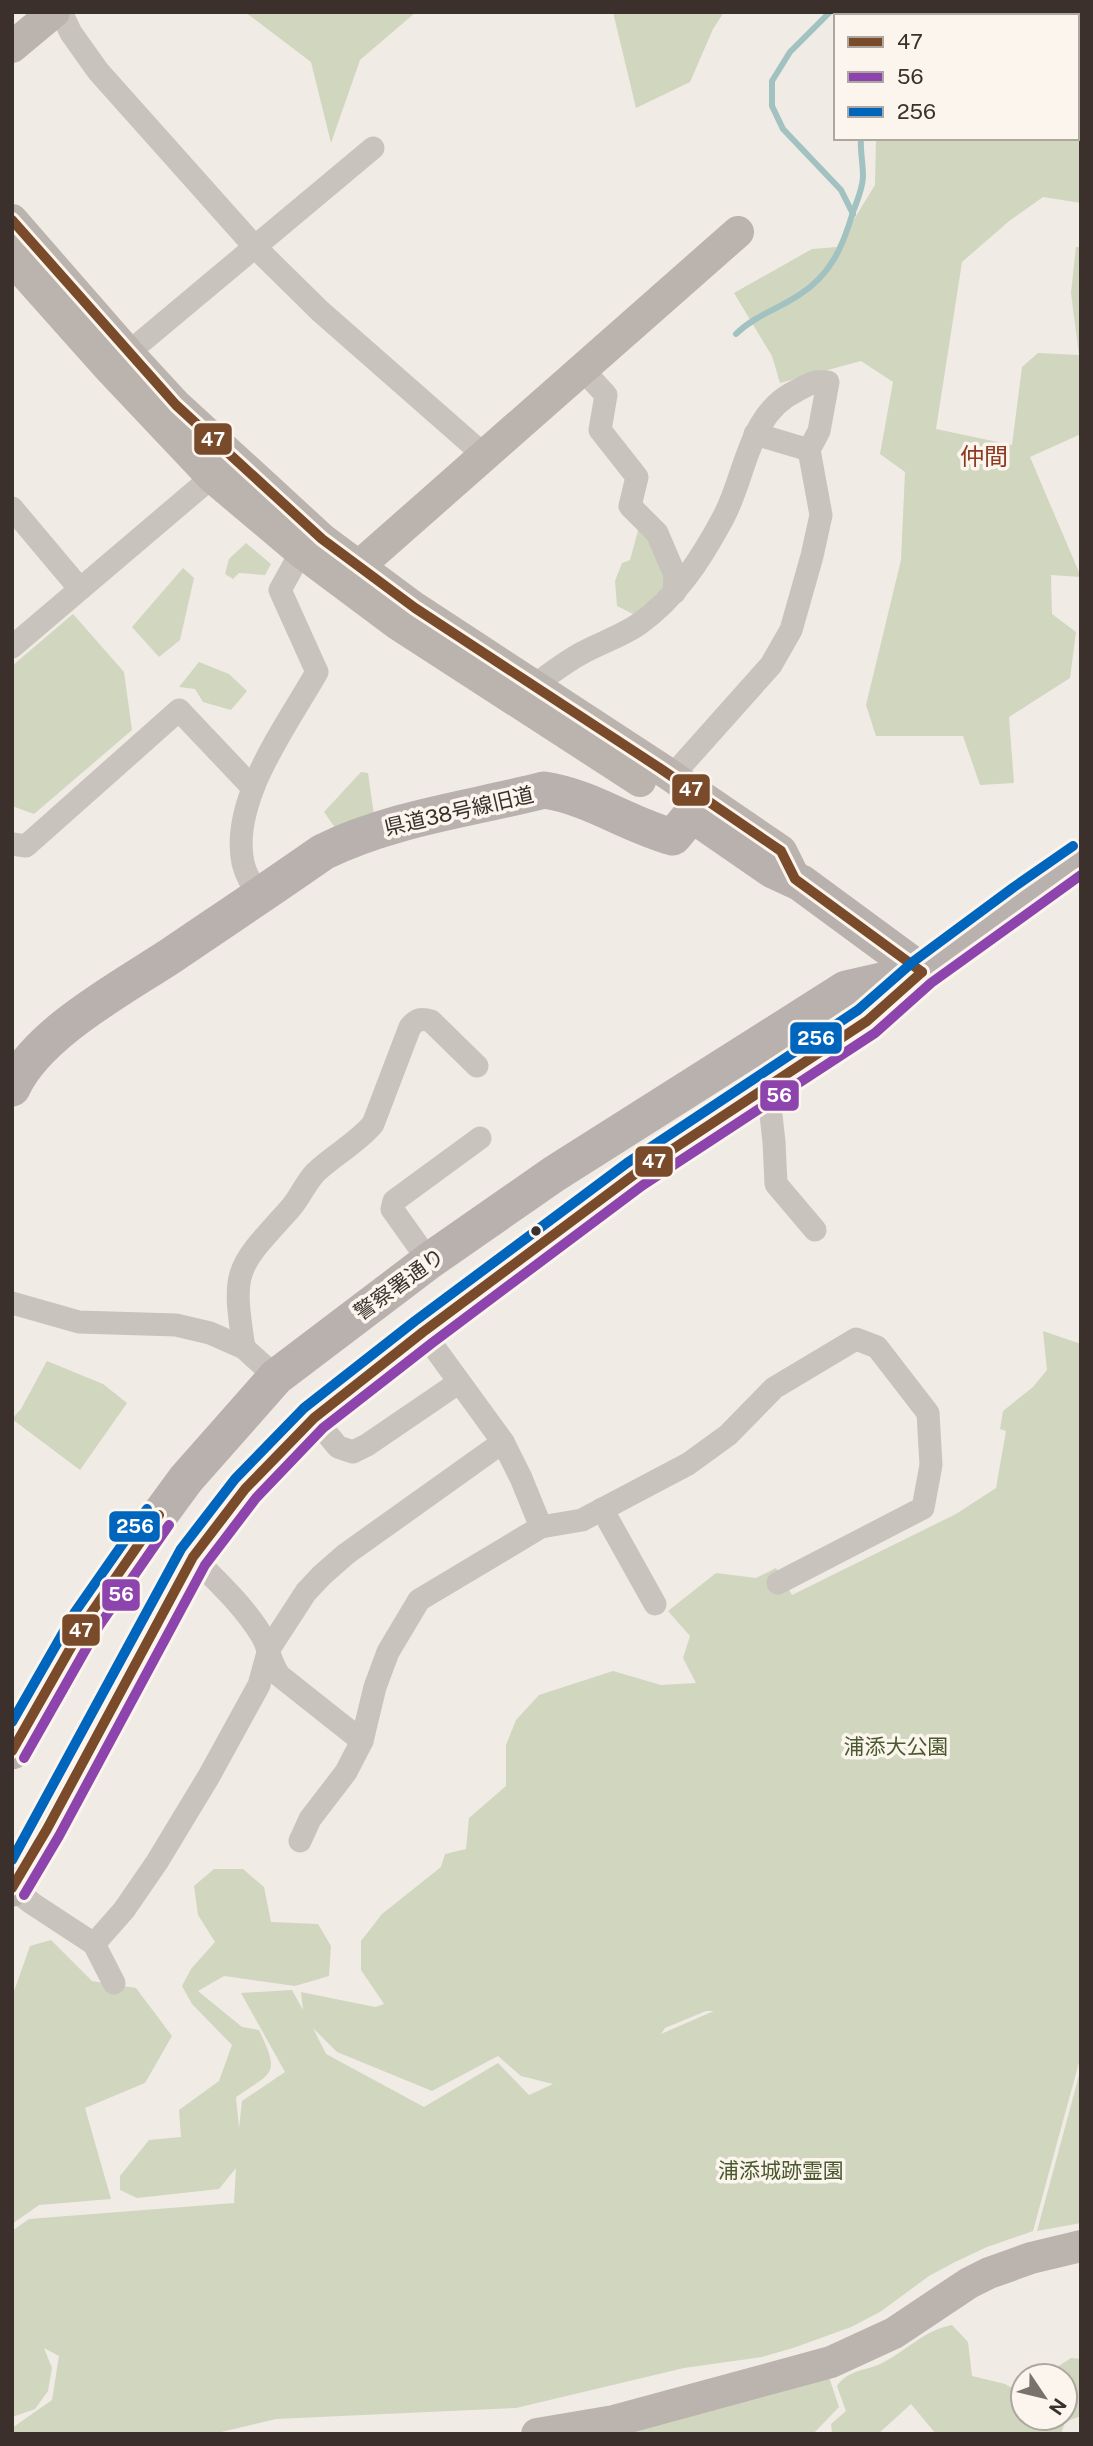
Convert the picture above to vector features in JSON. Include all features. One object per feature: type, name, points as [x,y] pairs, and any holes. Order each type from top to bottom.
[{"type":"main road","name":"県道38号線旧道","points":[[12,1087],[19,1072],[31,1058],[72,1022],[323,852],[349,840],[390,826],[544,790],[568,794],[652,831],[673,837],[692,814]]},
{"type":"main road","points":[[692,814],[773,870],[795,879],[922,972]]},
{"type":"main road","name":"警察署通り","points":[[12,1888],[53,1818],[193,1557],[245,1489],[314,1418],[423,1332],[635,1174],[867,1021],[922,972],[1081,858]]},
{"type":"main road","name":"警察署通り","points":[[12,1751],[87,1619],[145,1535],[186,1479],[276,1377],[429,1261],[554,1174],[846,989],[922,972]]},
{"type":"street","points":[[12,47],[54,12]]},
{"type":"street","points":[[61,12],[71,33],[98,71],[255,247],[320,311],[484,455]]},
{"type":"street","points":[[128,353],[373,148]]},
{"type":"street","points":[[12,220],[176,405],[313,532],[396,623],[692,814]]},
{"type":"street","points":[[349,574],[738,232]]},
{"type":"street","points":[[13,263],[212,477],[301,552],[415,608],[671,776],[781,851],[795,879]]},
{"type":"street","points":[[582,369],[606,395],[600,430],[637,477],[630,506],[657,533],[675,575],[674,593]]},
{"type":"street","points":[[533,686],[578,655],[639,624],[674,593],[698,561],[724,518],[755,434],[769,411],[790,393],[816,381],[828,382],[820,431],[809,450],[821,515],[791,630],[771,665],[671,776]]},
{"type":"street","points":[[755,434],[809,450]]},
{"type":"street","points":[[12,647],[212,477]]},
{"type":"street","points":[[12,508],[80,589]]},
{"type":"street","points":[[260,897],[248,878],[243,862],[242,824],[252,787],[317,672],[280,590],[301,552]]},
{"type":"street","points":[[12,844],[26,846],[179,709],[252,787]]},
{"type":"street","points":[[244,1349],[237,1287],[249,1254],[291,1209],[315,1174],[366,1133],[373,1124],[410,1027],[422,1018],[431,1021],[477,1066]]},
{"type":"street","points":[[768,1088],[776,1184],[814,1230]]},
{"type":"street","points":[[429,1261],[392,1209],[394,1200],[480,1138]]},
{"type":"street","points":[[12,1303],[79,1322],[176,1325],[210,1333],[244,1349],[276,1377]]},
{"type":"street","points":[[423,1332],[503,1442],[522,1478],[541,1527]]},
{"type":"street","points":[[300,1841],[310,1819],[346,1772],[362,1741],[375,1687],[388,1652],[419,1600],[541,1527],[582,1520],[688,1464],[728,1435],[774,1388],[856,1339],[877,1347],[928,1413],[931,1465],[923,1508],[778,1583]]},
{"type":"street","points":[[314,1418],[338,1447],[353,1452],[368,1445],[458,1383]]},
{"type":"street","points":[[94,1944],[124,1910],[157,1862],[209,1776],[259,1685],[269,1649],[306,1592],[346,1554],[503,1442]]},
{"type":"street","points":[[602,1509],[655,1604]]},
{"type":"street","points":[[193,1557],[232,1597],[261,1634],[269,1649],[273,1668],[280,1676],[362,1741]]},
{"type":"street","points":[[12,1888],[94,1944],[114,1983]]},
{"type":"street","points":[[537,2434],[614,2421],[831,2362],[894,2333],[969,2283],[989,2273],[1031,2258],[1081,2246]]},
{"type":"green space","points":[[245,12],[416,12],[360,60],[331,143],[311,62]]},
{"type":"green space","points":[[613,12],[724,12],[713,29],[690,82],[636,108]]},
{"type":"green space","points":[[1081,12],[1081,203],[1043,197],[1008,222],[962,262],[936,429],[1012,445],[1022,367],[1038,353],[1079,355],[1071,293],[1076,247],[1081,247],[1081,434],[1030,457],[1081,577],[1051,575],[1052,614],[1076,632],[1070,678],[1009,717],[1014,783],[980,785],[963,736],[876,736],[866,705],[901,560],[905,472],[880,454],[893,382],[861,361],[780,383],[772,356],[734,293],[812,249],[837,247],[875,185],[876,140],[1079,140],[1079,14],[995,14]]},
{"type":"green space","points":[[639,527],[651,535],[666,584],[637,616],[617,606],[615,581],[622,563],[630,560]]},
{"type":"green space","points":[[246,543],[271,564],[265,575],[239,573],[233,579],[225,574],[229,559]]},
{"type":"green space","points":[[183,568],[194,578],[180,640],[159,657],[132,627]]},
{"type":"green space","points":[[73,614],[124,672],[132,730],[34,814],[12,806],[12,666]]},
{"type":"green space","points":[[199,662],[229,674],[247,691],[231,710],[203,702],[195,689],[179,687]]},
{"type":"green space","points":[[361,772],[368,773],[374,815],[338,832],[324,812]]},
{"type":"green space","points":[[1043,1331],[1081,1344],[1081,2055],[1033,2231],[987,2247],[955,2262],[929,2276],[880,2312],[851,2327],[796,2347],[762,2357],[684,2368],[516,2408],[276,2419],[213,2434],[12,2434],[12,2428],[52,2400],[59,2356],[44,2348],[52,2368],[48,2391],[35,2409],[12,2417],[12,2231],[29,2219],[234,2203],[236,2168],[219,2189],[137,2198],[120,2190],[120,2176],[149,2140],[181,2137],[179,2110],[219,2081],[232,2045],[192,2004],[182,1986],[191,1969],[215,1942],[198,1915],[194,1886],[214,1869],[243,1869],[264,1887],[271,1922],[318,1924],[331,1946],[329,1976],[295,1986],[224,1976],[198,1991],[242,2027],[259,2030],[270,2056],[270,2071],[266,2076],[236,2097],[239,2128],[242,2101],[285,2072],[241,1993],[292,1990],[303,2010],[301,1992],[375,2007],[384,2004],[361,1970],[361,1941],[382,1914],[441,1867],[445,1854],[466,1849],[469,1818],[506,1786],[506,1745],[516,1720],[539,1695],[613,1671],[661,1685],[696,1683],[683,1658],[690,1636],[668,1611],[716,1573],[756,1578],[776,1568],[792,1595],[956,1514],[996,1488],[1006,1431],[1000,1429],[1003,1411],[1033,1387],[1047,1370]],"holes":[[[706,2011],[714,2011],[661,2034],[665,2028]],[[313,2028],[337,2052],[432,2091],[498,2056],[521,2076],[553,2084],[529,2095],[498,2063],[424,2107],[326,2054]]]},
{"type":"green space","points":[[47,1361],[103,1384],[127,1403],[80,1470],[12,1419],[21,1409]]},
{"type":"green space","points":[[51,1940],[92,1981],[136,1988],[172,2036],[145,2083],[85,2108],[111,2199],[39,2205],[12,2224],[12,1997],[30,1946]]},
{"type":"green space","points":[[1081,2068],[1081,2223],[1037,2231]]},
{"type":"green space","points":[[952,2325],[968,2342],[972,2376],[1009,2386],[1009,2432],[1062,2432],[1061,2434],[936,2434],[911,2404],[878,2434],[832,2433],[831,2424],[846,2411],[837,2386],[842,2380],[853,2373],[884,2362],[924,2336]]},
{"type":"green space","points":[[1071,2358],[1081,2359],[1079,2417],[1079,2362],[1065,2362]]},
{"type":"green space","points":[[829,2377],[839,2407],[813,2434],[614,2434]]},
{"type":"waterway","points":[[830,12],[790,52],[772,81],[772,106],[783,129],[841,190],[853,214]]},
{"type":"waterway","points":[[736,334],[750,322],[810,287],[828,269],[845,236],[860,194],[863,176],[861,140]]},
{"type":"transit line","name":"47","points":[[12,220],[176,405],[322,539],[415,608],[781,851],[795,879],[922,972]]},
{"type":"transit line","name":"256","points":[[12,1860],[181,1549],[235,1479],[304,1408],[415,1321],[627,1163],[858,1010],[914,961],[1073,846]]},
{"type":"transit line","name":"56","points":[[24,1895],[59,1836],[205,1565],[256,1498],[323,1428],[643,1185],[875,1033],[931,983],[1081,875]]},
{"type":"transit line","name":"47","points":[[12,1888],[47,1829],[193,1557],[245,1489],[314,1418],[423,1332],[635,1174],[867,1021],[922,972]]},
{"type":"transit line","name":"256","points":[[12,1722],[75,1612],[147,1509]]},
{"type":"transit line","name":"47","points":[[12,1751],[87,1619],[159,1515]]},
{"type":"transit line","name":"56","points":[[24,1758],[99,1626],[169,1525]]},
{"type":"district","name":"仲間","points":[[984,456]]},
{"type":"park label","name":"浦添大公園","points":[[896,1746]]},
{"type":"park label","name":"浦添城跡霊園","points":[[781,2170]]}]
